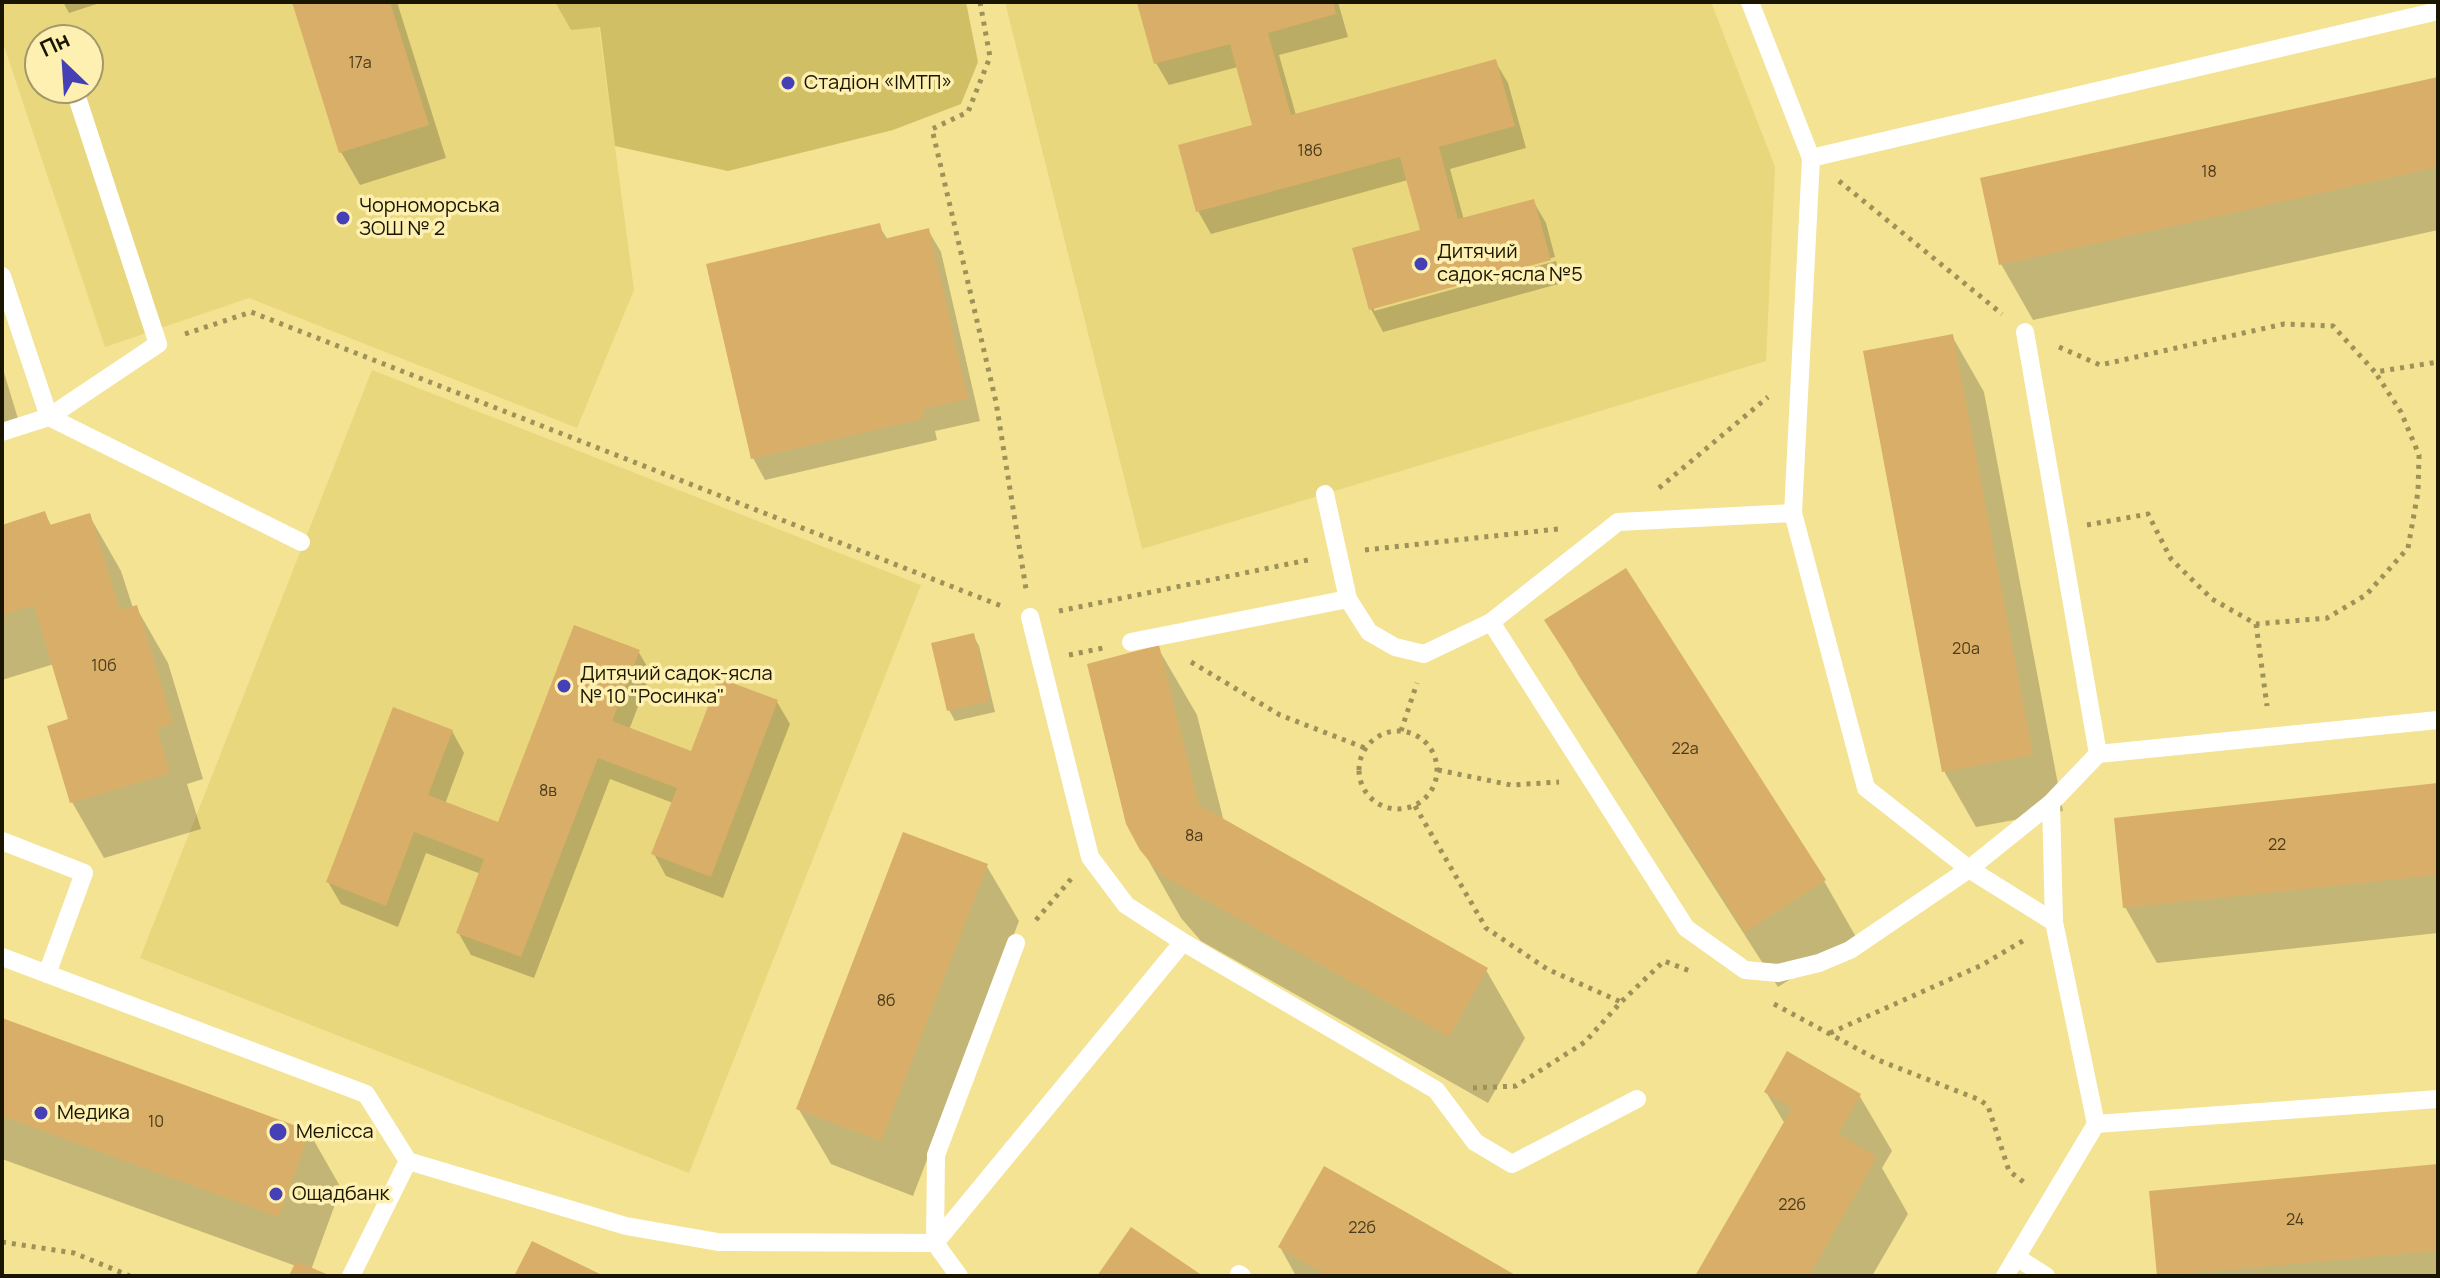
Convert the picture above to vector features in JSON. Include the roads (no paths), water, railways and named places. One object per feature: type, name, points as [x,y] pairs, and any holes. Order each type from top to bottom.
[{"type":"lane","points":[[1750,2],[1811,158],[1793,513],[1866,788],[1969,869],[2054,922]]},
{"type":"lane","points":[[1811,158],[2438,11]]},
{"type":"lane","points":[[2,432],[49,417],[158,344],[79,104]]},
{"type":"lane","points":[[2,276],[49,417],[301,542]]},
{"type":"lane","points":[[2025,332],[2098,754]]},
{"type":"lane","points":[[1325,494],[1348,599],[1369,632],[1395,647],[1424,654],[1491,622],[1618,522],[1793,513]]},
{"type":"lane","points":[[1131,642],[1348,599]]},
{"type":"lane","points":[[1030,617],[1090,857],[1126,905],[1183,942],[1436,1090],[1475,1142],[1512,1164],[1637,1099]]},
{"type":"lane","points":[[1491,622],[1686,928],[1745,970],[1778,973],[1819,963],[1850,950],[1969,869],[2051,803],[2098,754],[2438,720]]},
{"type":"lane","points":[[2005,1276],[2096,1124],[2054,922],[2051,803]]},
{"type":"lane","points":[[2,841],[84,873],[47,974]]},
{"type":"lane","points":[[935,1243],[1183,942]]},
{"type":"lane","points":[[959,1276],[935,1243],[936,1155],[1016,943]]},
{"type":"lane","points":[[2,957],[366,1094],[408,1161],[626,1226],[718,1242],[935,1243]]},
{"type":"lane","points":[[2096,1124],[2438,1099]]},
{"type":"lane","points":[[351,1276],[408,1161]]},
{"type":"lane","points":[[2016,1257],[2046,1276]]},
{"type":"place","name":"Стадіон «ІМТП»","points":[[788,83]]},
{"type":"place","name":"Чорноморська ЗОШ № 2","points":[[343,218]]},
{"type":"place","name":"Дитячий садок-ясла №5","points":[[1421,264]]},
{"type":"place","name":"Дитячий садок-ясла № 10 \"Росинка\"","points":[[564,686]]},
{"type":"place","name":"Медика","points":[[41,1113]]},
{"type":"place","name":"Мелісса","points":[[278,1132]]},
{"type":"place","name":"Ощадбанк","points":[[276,1194]]}]
